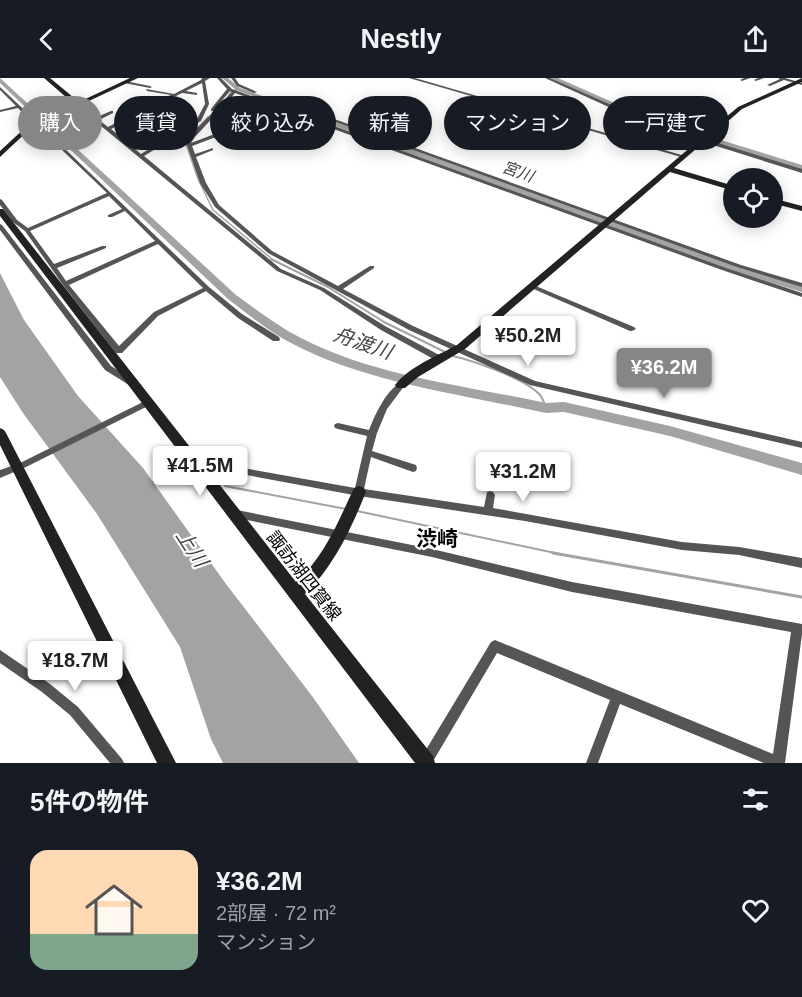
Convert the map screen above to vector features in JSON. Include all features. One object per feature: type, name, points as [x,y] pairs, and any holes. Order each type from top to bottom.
[{"type":"street","points":[[47,78],[68,96]]},
{"type":"street","points":[[95,96],[135,78]]},
{"type":"street","points":[[169,96],[203,78],[207,104],[199,120]]},
{"type":"street","points":[[219,78],[234,88],[253,96]]},
{"type":"street","points":[[230,96],[234,88],[233,78]]},
{"type":"street","points":[[411,78],[683,156]]},
{"type":"street","points":[[547,78],[603,104]]},
{"type":"street","points":[[742,80],[748,78]]},
{"type":"street","points":[[756,80],[762,78]]},
{"type":"street","points":[[769,85],[782,79],[800,83]]},
{"type":"street","points":[[125,82],[173,94]]},
{"type":"street","points":[[729,117],[740,108],[800,83]]},
{"type":"street","points":[[226,96],[234,88]]},
{"type":"street","points":[[234,88],[606,221],[754,280],[802,295]]},
{"type":"street","points":[[1,90],[18,107]]},
{"type":"street","points":[[180,91],[196,94]]},
{"type":"street","points":[[0,111],[18,107]]},
{"type":"street","points":[[142,155],[210,111]]},
{"type":"street","points":[[102,117],[112,112]]},
{"type":"street","points":[[198,131],[210,119]]},
{"type":"street","points":[[102,123],[279,270],[322,290],[383,328],[440,358]]},
{"type":"street","points":[[109,128],[114,125]]},
{"type":"street","points":[[336,127],[606,221],[802,285]]},
{"type":"street","points":[[0,155],[18,136]]},
{"type":"street","points":[[729,147],[802,171]]},
{"type":"street","points":[[193,156],[210,149]]},
{"type":"street","points":[[65,150],[207,288],[240,315],[276,339]]},
{"type":"street","points":[[191,150],[203,183],[217,206],[279,258],[456,350],[533,383],[802,445]]},
{"type":"street","points":[[295,593],[323,562],[341,534],[359,492],[379,412],[388,397],[414,374],[456,350],[690,150]]},
{"type":"street","points":[[668,169],[723,186]]},
{"type":"street","points":[[27,230],[110,194]]},
{"type":"street","points":[[0,201],[15,221],[27,230],[52,267],[119,351],[156,314],[207,288]]},
{"type":"street","points":[[783,203],[802,209]]},
{"type":"street","points":[[110,216],[126,209]]},
{"type":"street","name":"諏訪湖四賀線","points":[[0,211],[132,383],[145,404],[193,462],[425,763]]},
{"type":"street","points":[[0,226],[108,368],[132,383]]},
{"type":"street","points":[[65,284],[159,241]]},
{"type":"street","points":[[52,267],[104,247]]},
{"type":"street","points":[[340,288],[372,267]]},
{"type":"street","points":[[531,286],[632,329]]},
{"type":"street","points":[[0,474],[145,404]]},
{"type":"street","points":[[338,426],[373,434]]},
{"type":"street","points":[[0,433],[20,466],[167,763]]},
{"type":"street","points":[[368,453],[413,468]]},
{"type":"street","points":[[193,462],[682,546],[739,551],[802,563]]},
{"type":"street","points":[[488,511],[490,495]]},
{"type":"street","points":[[232,513],[432,553],[572,587],[800,628],[779,763],[495,646],[425,763]]},
{"type":"street","points":[[0,656],[74,711],[117,763]]},
{"type":"street","points":[[592,763],[617,697]]},
{"type":"water","name":"上川","points":[[0,273],[24,320],[78,396],[143,468],[359,763],[223,763],[211,739],[180,647],[97,514],[23,413],[0,377]]},
{"type":"waterway","name":"宮川","points":[[225,78],[238,89],[730,267],[802,289]]},
{"type":"waterway","points":[[553,78],[643,119],[802,168]]},
{"type":"waterway","name":"舟渡川","points":[[0,80],[232,297],[265,322],[296,341],[365,368],[546,408],[564,407],[670,431],[802,469]]},
{"type":"waterway","points":[[228,96],[238,89]]},
{"type":"waterway","points":[[208,117],[188,138],[186,144],[198,179],[213,210],[273,260]]},
{"type":"waterway","points":[[273,260],[328,287],[384,322],[445,352]]},
{"type":"waterway","points":[[453,356],[486,366],[523,383],[540,395],[546,408]]},
{"type":"waterway","points":[[152,482],[193,480]]},
{"type":"waterway","points":[[225,486],[346,509]]},
{"type":"waterway","points":[[357,511],[560,554]]},
{"type":"waterway","points":[[553,553],[802,597]]},
{"type":"district","name":"渋崎","points":[[437,539]]}]
